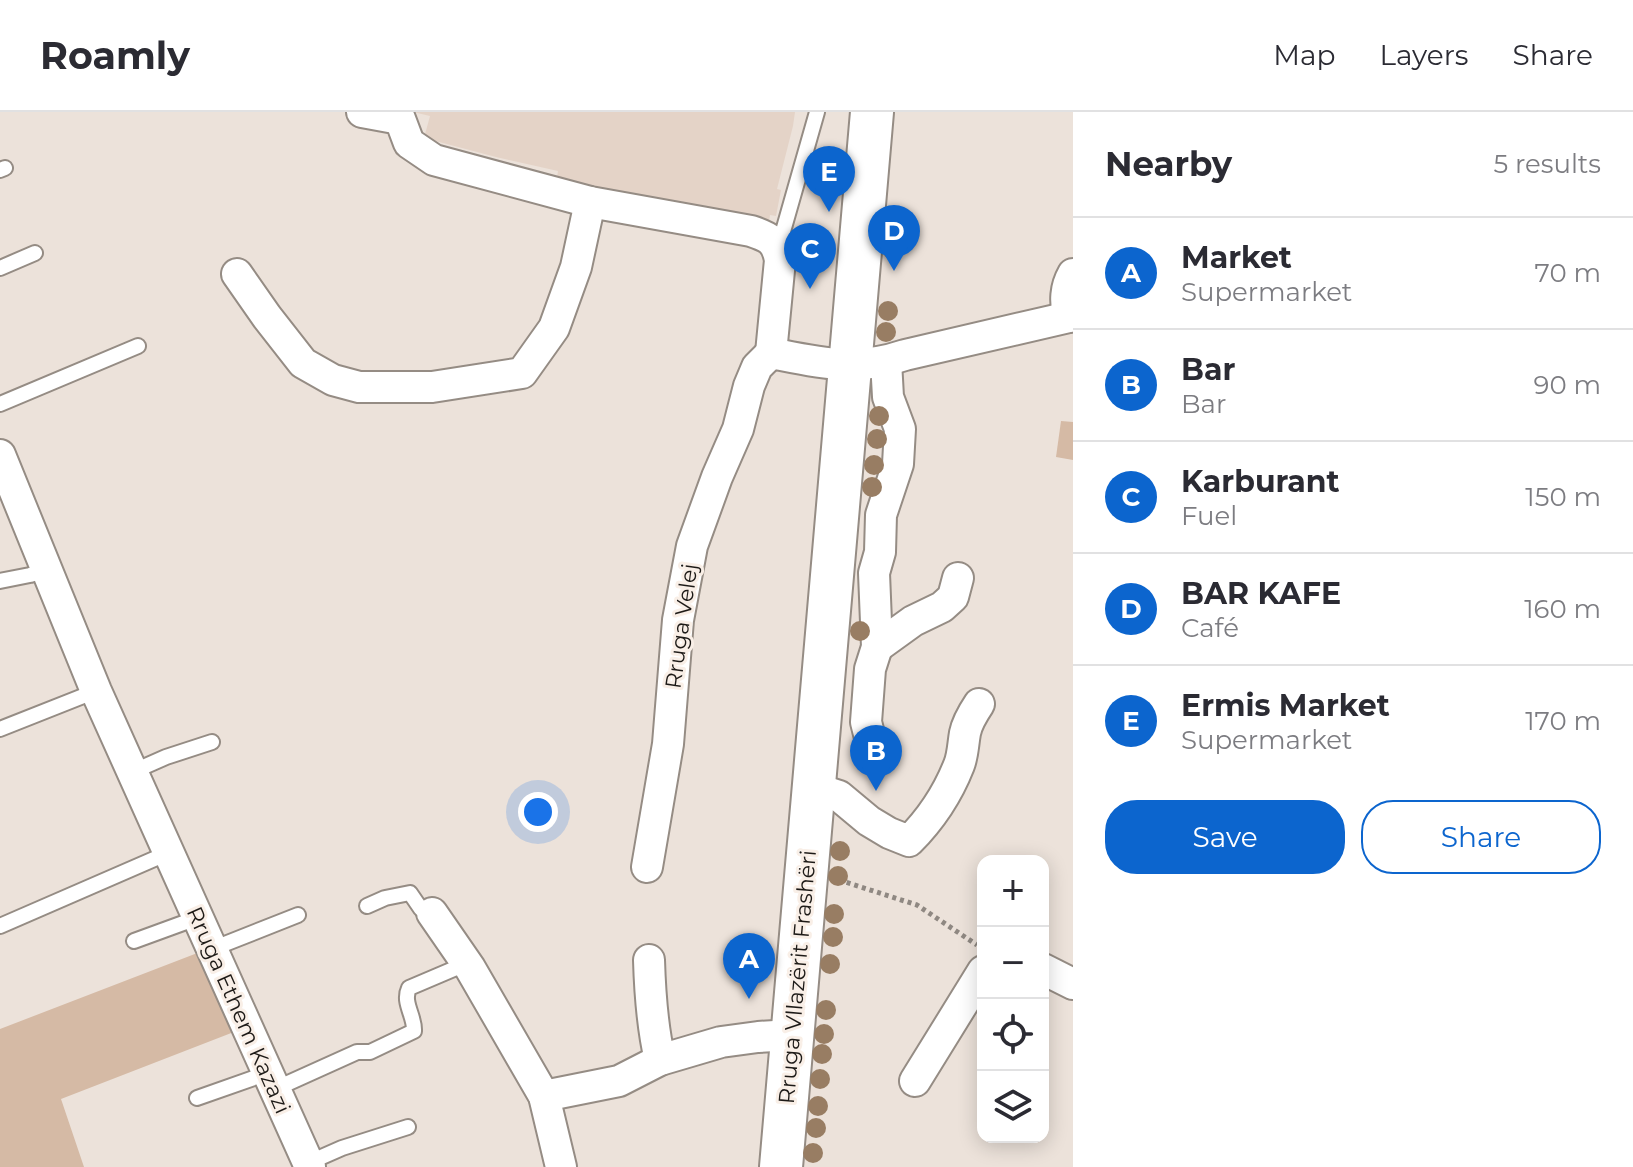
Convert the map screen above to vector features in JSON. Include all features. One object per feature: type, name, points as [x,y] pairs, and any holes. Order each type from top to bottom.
[{"type":"main road","name":"Rruga Vllazërit Frashëri","points":[[781,1167],[824,663],[868,363],[872,112]]},
{"type":"street","points":[[362,112],[400,119],[409,143],[434,160],[590,202],[751,231],[768,237],[778,249],[780,260],[771,353],[809,361],[868,363],[1070,316],[1065,302],[1073,274]]},
{"type":"street","points":[[237,274],[303,363],[333,380],[359,387],[432,387],[522,373],[554,328],[576,267],[590,202]]},
{"type":"street","name":"Rruga Velej","points":[[647,867],[668,744],[678,620],[692,546],[738,429],[749,386],[757,367],[771,353]]},
{"type":"street","name":"Rruga Vllazërit Frashëri","points":[[868,363],[888,397],[900,429],[898,464],[881,515],[880,552],[874,573],[874,658],[866,722],[872,746],[879,752]]},
{"type":"street","name":"Rruga Ethem Kazazi","points":[[0,455],[96,691],[309,1165]]},
{"type":"street","points":[[824,663],[874,658],[913,621],[942,607],[953,597],[958,578]]},
{"type":"street","points":[[814,788],[839,796],[869,821],[909,841],[935,810],[958,766],[965,731],[979,704]]},
{"type":"street","points":[[432,913],[466,961],[544,1096],[561,1167]]},
{"type":"street","points":[[649,960],[650,1003],[660,1060]]},
{"type":"street","points":[[1049,972],[1073,984]]},
{"type":"street","points":[[915,1081],[977,981]]},
{"type":"street","points":[[544,1096],[619,1081],[660,1060],[721,1042],[792,1035]]},
{"type":"lane","points":[[778,249],[817,112]]},
{"type":"lane","points":[[0,268],[35,253]]},
{"type":"lane","points":[[0,404],[138,346]]},
{"type":"lane","points":[[0,581],[47,570]]},
{"type":"lane","points":[[0,729],[96,691]]},
{"type":"lane","points":[[132,772],[212,742]]},
{"type":"lane","points":[[0,926],[168,853]]},
{"type":"lane","points":[[367,906],[385,898],[410,893],[421,909],[432,913]]},
{"type":"lane","points":[[212,949],[298,915]]},
{"type":"lane","points":[[134,941],[197,918]]},
{"type":"lane","points":[[197,1098],[271,1081],[357,1052],[370,1052],[414,1031],[407,1002],[409,988],[466,961]]},
{"type":"lane","points":[[309,1165],[342,1148],[408,1127]]},
{"type":"path","points":[[834,887],[840,879],[917,905],[977,944]]},
{"type":"shaded area","points":[[413,112],[795,112],[777,189],[781,190],[776,216],[770,215],[768,229],[556,185],[558,171],[424,138],[430,116]]},
{"type":"shaded area","points":[[1061,421],[1073,422],[1073,460],[1056,457]]},
{"type":"shaded area","points":[[200,952],[239,1030],[61,1099],[84,1167],[0,1167],[0,1029]]},
{"type":"place","name":"Ermis Market","points":[[829,212]]},
{"type":"place","name":"BAR KAFE","points":[[894,271]]},
{"type":"place","name":"Karburant","points":[[810,289]]},
{"type":"place","name":"Bar","points":[[876,791]]},
{"type":"place","name":"Market","points":[[749,999]]}]
